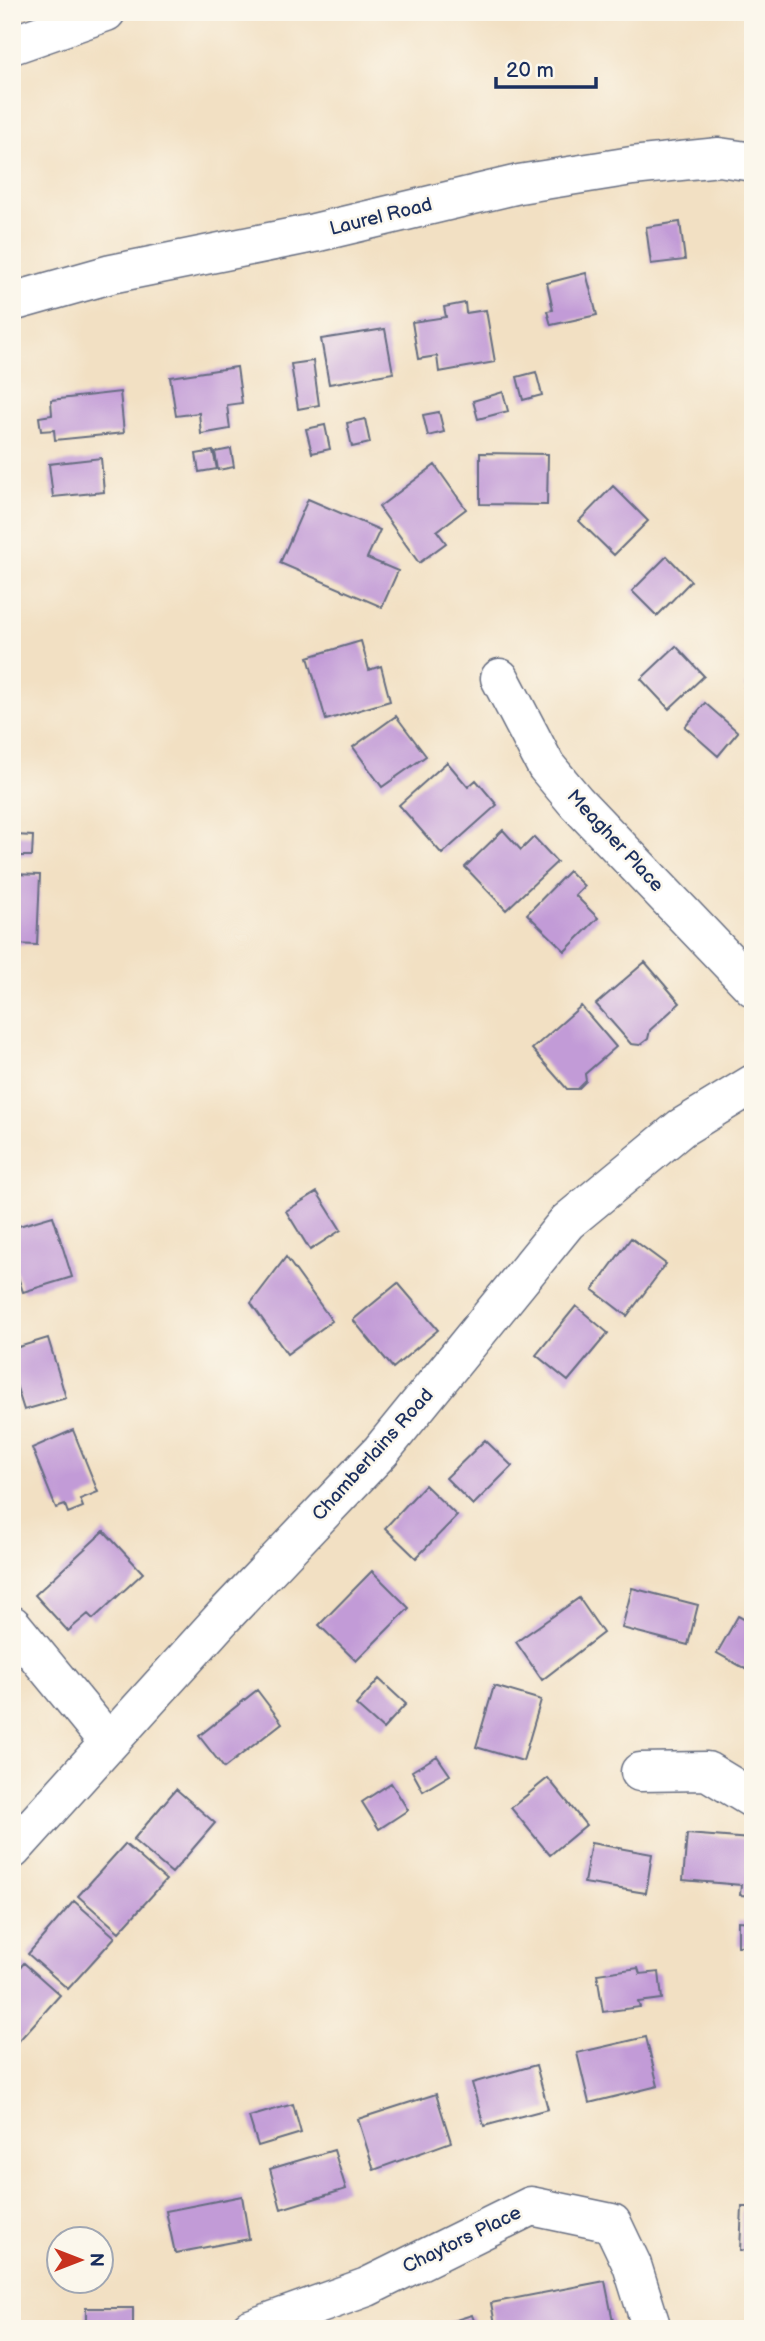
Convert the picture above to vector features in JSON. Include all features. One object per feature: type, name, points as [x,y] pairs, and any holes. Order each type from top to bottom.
[{"type":"street","points":[[12,46],[106,12]]},
{"type":"street","name":"Laurel Road","points":[[12,302],[111,274],[284,240],[531,182],[632,166],[719,157],[753,162]]},
{"type":"street","name":"Meagher Place","points":[[500,678],[546,766],[584,810],[753,987]]},
{"type":"street","name":"Chamberlains Road","points":[[12,1850],[224,1616],[381,1451],[567,1222],[681,1128],[753,1084]]},
{"type":"street","points":[[12,1625],[109,1744]]},
{"type":"street","points":[[639,1772],[707,1771],[753,1799]]},
{"type":"street","name":"Chaytors Place","points":[[250,2329],[367,2287],[531,2206],[612,2223],[632,2265],[652,2329]]},
{"type":"building","points":[[680,222],[685,260],[651,264],[646,227]]},
{"type":"building","points":[[586,273],[597,315],[551,325],[547,311],[553,310],[547,283]]},
{"type":"building","points":[[465,303],[466,313],[486,310],[495,362],[439,372],[437,356],[418,359],[412,322],[446,317],[444,307]]},
{"type":"building","points":[[385,329],[393,373],[329,384],[321,339]]},
{"type":"building","points":[[313,361],[319,405],[298,409],[291,364]]},
{"type":"building","points":[[237,367],[242,403],[227,405],[230,429],[201,434],[199,413],[176,416],[170,377]]},
{"type":"building","points":[[536,372],[542,395],[523,400],[517,377]]},
{"type":"building","points":[[120,392],[124,433],[55,440],[54,430],[41,431],[39,417],[52,415],[51,400]]},
{"type":"building","points":[[503,392],[508,411],[478,419],[473,401]]},
{"type":"building","points":[[439,412],[444,432],[428,436],[423,415]]},
{"type":"building","points":[[365,419],[370,443],[352,447],[347,423]]},
{"type":"building","points":[[325,425],[330,449],[312,453],[306,429]]},
{"type":"building","points":[[231,449],[234,467],[218,470],[215,452]]},
{"type":"building","points":[[213,451],[217,469],[199,472],[196,454]]},
{"type":"building","points":[[480,453],[548,454],[547,505],[480,504]]},
{"type":"building","points":[[101,458],[104,492],[53,497],[49,464]]},
{"type":"building","points":[[435,465],[466,509],[437,531],[446,543],[419,563],[379,507]]},
{"type":"building","points":[[613,486],[648,521],[614,555],[579,521]]},
{"type":"building","points":[[308,499],[380,530],[367,558],[398,571],[382,607],[280,563]]},
{"type":"building","points":[[667,556],[691,581],[657,616],[632,591]]},
{"type":"building","points":[[361,641],[369,670],[381,666],[390,701],[326,720],[308,657]]},
{"type":"building","points":[[676,646],[704,676],[669,709],[641,679]]},
{"type":"building","points":[[753,677],[753,694],[744,687]]},
{"type":"building","points":[[705,703],[738,732],[718,756],[685,727]]},
{"type":"building","points":[[396,716],[426,756],[382,787],[353,747]]},
{"type":"building","points":[[447,762],[468,787],[476,780],[497,805],[442,854],[399,805]]},
{"type":"building","points":[[503,830],[521,850],[534,837],[557,862],[506,910],[465,867]]},
{"type":"building","points":[[15,835],[33,836],[32,856],[14,856]]},
{"type":"building","points":[[569,871],[584,886],[575,895],[598,918],[565,951],[527,914]]},
{"type":"building","points":[[12,874],[40,875],[37,945],[12,944]]},
{"type":"building","points":[[645,962],[680,1003],[650,1030],[648,1039],[640,1045],[631,1044],[596,1004]]},
{"type":"building","points":[[581,1006],[616,1047],[585,1074],[586,1081],[578,1089],[567,1089],[532,1049]]},
{"type":"building","points":[[753,1153],[753,1169],[746,1164]]},
{"type":"building","points":[[317,1192],[341,1230],[310,1250],[286,1211]]},
{"type":"building","points":[[53,1216],[72,1277],[23,1292],[12,1259],[12,1228]]},
{"type":"building","points":[[631,1238],[666,1264],[627,1316],[593,1290]]},
{"type":"building","points":[[286,1257],[332,1321],[287,1354],[251,1303]]},
{"type":"building","points":[[398,1283],[438,1330],[393,1368],[353,1320]]},
{"type":"building","points":[[576,1306],[608,1333],[568,1381],[536,1355]]},
{"type":"building","points":[[48,1338],[66,1398],[24,1410],[12,1372],[12,1349]]},
{"type":"building","points":[[73,1430],[98,1492],[80,1499],[83,1507],[68,1513],[65,1505],[56,1508],[32,1448]]},
{"type":"building","points":[[485,1440],[512,1466],[473,1505],[446,1478]]},
{"type":"building","points":[[425,1485],[457,1516],[416,1558],[385,1528]]},
{"type":"building","points":[[104,1531],[143,1573],[93,1619],[88,1614],[68,1631],[35,1595]]},
{"type":"building","points":[[372,1571],[409,1608],[356,1661],[319,1625]]},
{"type":"building","points":[[632,1588],[698,1605],[688,1645],[622,1628]]},
{"type":"building","points":[[579,1598],[603,1633],[542,1680],[516,1642]]},
{"type":"building","points":[[738,1616],[753,1624],[753,1673],[717,1653]]},
{"type":"building","points":[[379,1679],[406,1704],[383,1729],[356,1705]]},
{"type":"building","points":[[494,1686],[541,1700],[523,1761],[476,1747]]},
{"type":"building","points":[[257,1690],[282,1723],[224,1768],[199,1736]]},
{"type":"building","points":[[437,1756],[450,1775],[423,1791],[412,1771]]},
{"type":"building","points":[[548,1778],[586,1825],[550,1855],[511,1808]]},
{"type":"building","points":[[391,1783],[408,1810],[379,1829],[362,1802]]},
{"type":"building","points":[[176,1789],[215,1823],[172,1873],[133,1840]]},
{"type":"building","points":[[687,1834],[750,1839],[748,1852],[753,1853],[753,1896],[740,1895],[741,1885],[683,1880]]},
{"type":"building","points":[[591,1843],[652,1854],[646,1893],[584,1883]]},
{"type":"building","points":[[125,1844],[166,1880],[119,1932],[78,1896]]},
{"type":"building","points":[[74,1901],[115,1937],[68,1989],[28,1954]]},
{"type":"building","points":[[738,1921],[753,1922],[753,1946],[738,1946]]},
{"type":"building","points":[[24,1963],[60,1995],[17,2043],[12,2039],[12,1977]]},
{"type":"building","points":[[638,1968],[640,1974],[659,1972],[662,1999],[638,2002],[640,2007],[603,2012],[597,1974]]},
{"type":"building","points":[[646,2037],[658,2086],[589,2103],[577,2053]]},
{"type":"building","points":[[536,2065],[548,2109],[484,2126],[472,2083]]},
{"type":"building","points":[[436,2094],[451,2142],[374,2170],[358,2119]]},
{"type":"building","points":[[293,2104],[301,2133],[258,2146],[249,2117]]},
{"type":"building","points":[[334,2150],[346,2189],[281,2209],[270,2169]]},
{"type":"building","points":[[242,2196],[249,2239],[175,2253],[166,2211]]},
{"type":"building","points":[[742,2207],[753,2207],[753,2251],[740,2250]]},
{"type":"building","points":[[605,2281],[614,2326],[602,2329],[496,2329],[491,2303]]},
{"type":"building","points":[[86,2308],[133,2308],[133,2329],[86,2329]]},
{"type":"building","points":[[472,2315],[477,2329],[430,2329],[430,2328]]}]
